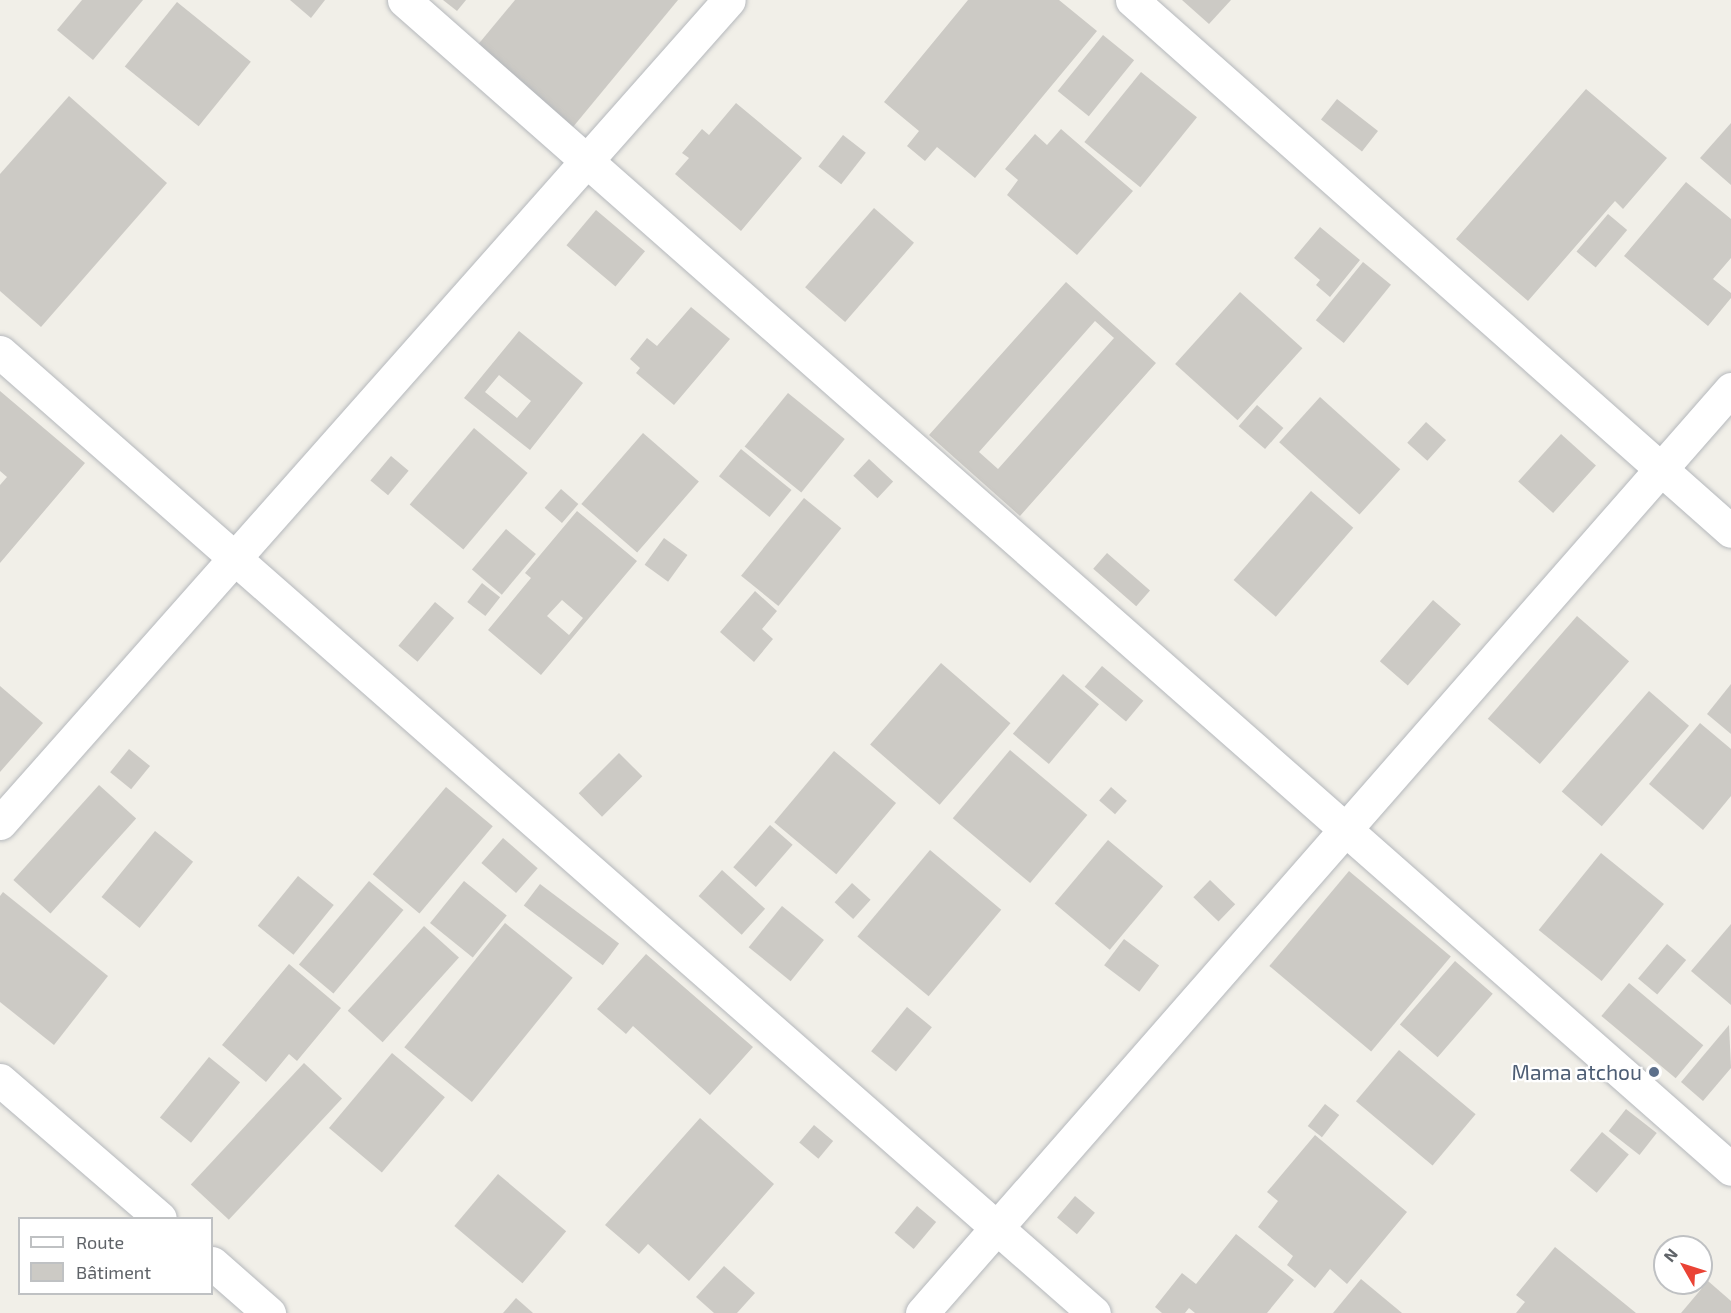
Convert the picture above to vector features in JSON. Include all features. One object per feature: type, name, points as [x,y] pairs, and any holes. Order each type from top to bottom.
[{"type":"street","points":[[404,0],[1731,1169]]},
{"type":"street","points":[[0,824],[236,560],[729,0]]},
{"type":"street","points":[[1132,0],[1731,531]]},
{"type":"street","points":[[0,352],[1094,1313]]},
{"type":"street","points":[[922,1313],[1731,388]]},
{"type":"street","points":[[0,1080],[159,1217]]},
{"type":"street","points":[[213,1264],[269,1313]]},
{"type":"building","points":[[82,0],[143,0],[93,60],[57,30]]},
{"type":"building","points":[[290,0],[325,0],[311,18]]},
{"type":"building","points":[[443,0],[466,0],[457,11]]},
{"type":"building","points":[[515,0],[678,0],[568,133],[471,53]]},
{"type":"building","points":[[968,0],[1059,0],[1097,31],[975,178],[937,147],[925,161],[907,146],[919,131],[884,102]]},
{"type":"building","points":[[1182,0],[1231,0],[1209,24]]},
{"type":"building","points":[[177,2],[251,62],[199,126],[125,67]]},
{"type":"building","points":[[1103,35],[1134,60],[1089,116],[1058,91]]},
{"type":"building","points":[[1141,72],[1197,117],[1140,187],[1084,142]]},
{"type":"building","points":[[1586,89],[1667,158],[1623,209],[1615,201],[1528,301],[1456,239]]},
{"type":"building","points":[[69,96],[167,183],[41,327],[0,291],[0,174]]},
{"type":"building","points":[[1337,99],[1378,131],[1362,152],[1321,119]]},
{"type":"building","points":[[736,103],[802,158],[741,231],[675,174],[689,158],[682,153],[702,129],[709,135]]},
{"type":"building","points":[[1731,123],[1731,185],[1700,158]]},
{"type":"building","points":[[1061,129],[1133,191],[1077,255],[1007,195],[1018,180],[1005,169],[1035,134],[1047,145]]},
{"type":"building","points":[[843,135],[866,153],[841,184],[818,167]]},
{"type":"building","points":[[1686,182],[1731,219],[1731,258],[1713,279],[1731,293],[1731,298],[1708,326],[1624,256]]},
{"type":"building","points":[[874,208],[914,243],[845,322],[805,287]]},
{"type":"building","points":[[596,210],[645,251],[615,286],[566,245]]},
{"type":"building","points":[[1608,214],[1627,230],[1596,268],[1577,252]]},
{"type":"building","points":[[1320,227],[1360,260],[1330,297],[1316,285],[1320,280],[1294,258]]},
{"type":"building","points":[[1363,262],[1391,285],[1344,343],[1316,320]]},
{"type":"building","points":[[1066,282],[1156,363],[1020,516],[929,435]],"holes":[[[1095,321],[1114,338],[998,469],[979,452]]]},
{"type":"building","points":[[1240,292],[1302,348],[1238,420],[1175,364]]},
{"type":"building","points":[[691,307],[730,339],[674,405],[636,373],[640,368],[630,359],[647,338],[657,346]]},
{"type":"building","points":[[519,331],[583,383],[530,450],[464,398]],"holes":[[[499,375],[531,401],[517,418],[485,392]]]},
{"type":"building","points":[[0,391],[85,463],[0,563],[0,485],[7,477],[0,471]]},
{"type":"building","points":[[788,393],[845,439],[801,493],[745,447]]},
{"type":"building","points":[[1320,397],[1400,469],[1359,515],[1279,442]]},
{"type":"building","points":[[1257,405],[1283,428],[1265,449],[1239,426]]},
{"type":"building","points":[[1426,422],[1446,440],[1427,461],[1407,443]]},
{"type":"building","points":[[474,428],[528,473],[463,550],[410,505]]},
{"type":"building","points":[[643,433],[699,482],[637,552],[581,504]]},
{"type":"building","points":[[1561,434],[1596,465],[1553,513],[1518,482]]},
{"type":"building","points":[[741,449],[792,490],[769,517],[719,476]]},
{"type":"building","points":[[391,456],[409,471],[388,495],[370,481]]},
{"type":"building","points":[[869,459],[893,482],[877,498],[853,476]]},
{"type":"building","points":[[561,489],[578,504],[562,523],[545,508]]},
{"type":"building","points":[[1311,491],[1353,528],[1276,617],[1234,580]]},
{"type":"building","points":[[804,498],[841,528],[778,606],[741,576]]},
{"type":"building","points":[[577,511],[637,561],[541,675],[488,630],[531,578],[525,573]],"holes":[[[562,600],[583,618],[569,635],[547,616]]]},
{"type":"building","points":[[506,529],[536,554],[502,595],[472,570]]},
{"type":"building","points":[[664,538],[687,555],[668,582],[645,565]]},
{"type":"building","points":[[1107,553],[1150,590],[1136,606],[1093,569]]},
{"type":"building","points":[[482,583],[500,597],[485,616],[467,602]]},
{"type":"building","points":[[755,591],[777,611],[762,629],[773,639],[754,662],[720,632]]},
{"type":"building","points":[[1433,600],[1461,624],[1408,685],[1380,661]]},
{"type":"building","points":[[435,602],[454,618],[418,662],[398,646]]},
{"type":"building","points":[[1577,616],[1629,661],[1540,764],[1488,719]]},
{"type":"building","points":[[941,663],[1010,723],[940,805],[870,745]]},
{"type":"building","points":[[1102,666],[1143,701],[1126,721],[1085,687]]},
{"type":"building","points":[[1063,674],[1099,704],[1049,764],[1013,734]]},
{"type":"building","points":[[1731,684],[1731,734],[1707,714]]},
{"type":"building","points":[[0,686],[43,723],[0,772]]},
{"type":"building","points":[[1649,691],[1689,726],[1602,826],[1562,791]]},
{"type":"building","points":[[1700,723],[1731,749],[1731,796],[1703,830],[1649,784]]},
{"type":"building","points":[[129,749],[150,766],[131,789],[110,772]]},
{"type":"building","points":[[1010,750],[1087,815],[1030,883],[953,818]]},
{"type":"building","points":[[834,751],[896,803],[836,874],[774,822]]},
{"type":"building","points":[[619,753],[642,776],[602,817],[579,793]]},
{"type":"building","points":[[99,785],[136,818],[51,914],[13,880]]},
{"type":"building","points":[[446,787],[493,826],[419,914],[373,874]]},
{"type":"building","points":[[1111,787],[1127,801],[1115,814],[1099,801]]},
{"type":"building","points":[[770,825],[793,845],[756,887],[733,867]]},
{"type":"building","points":[[155,831],[193,862],[140,928],[102,897]]},
{"type":"building","points":[[503,838],[538,868],[516,893],[481,863]]},
{"type":"building","points":[[1108,840],[1163,886],[1110,950],[1055,904]]},
{"type":"building","points":[[930,850],[1001,910],[929,996],[857,937]]},
{"type":"building","points":[[1601,853],[1664,904],[1602,981],[1539,930]]},
{"type":"building","points":[[722,870],[765,909],[742,935],[699,896]]},
{"type":"building","points":[[1349,871],[1451,956],[1371,1051],[1269,966]]},
{"type":"building","points":[[298,876],[334,905],[293,955],[258,926]]},
{"type":"building","points":[[1210,880],[1235,904],[1219,922],[1193,897]]},
{"type":"building","points":[[369,881],[403,910],[333,993],[299,964]]},
{"type":"building","points":[[464,881],[507,916],[473,958],[430,923]]},
{"type":"building","points":[[852,883],[871,900],[853,919],[835,902]]},
{"type":"building","points":[[540,884],[619,944],[603,965],[524,906]]},
{"type":"building","points":[[3,892],[108,976],[54,1045],[0,1002],[0,896]]},
{"type":"building","points":[[782,906],[824,940],[791,981],[749,947]]},
{"type":"building","points":[[505,923],[573,978],[472,1102],[404,1047]]},
{"type":"building","points":[[1731,924],[1731,1005],[1691,971]]},
{"type":"building","points":[[424,926],[459,957],[383,1042],[348,1011]]},
{"type":"building","points":[[1124,939],[1159,965],[1139,992],[1104,965]]},
{"type":"building","points":[[1667,944],[1686,960],[1657,995],[1638,978]]},
{"type":"building","points":[[646,954],[753,1047],[710,1095],[633,1026],[626,1034],[597,1009]]},
{"type":"building","points":[[1455,961],[1493,994],[1438,1057],[1400,1024]]},
{"type":"building","points":[[289,964],[341,1008],[297,1061],[289,1054],[266,1082],[222,1045]]},
{"type":"building","points":[[1629,983],[1703,1045],[1676,1078],[1601,1016]]},
{"type":"building","points":[[907,1007],[932,1027],[896,1071],[871,1051]]},
{"type":"building","points":[[1729,1025],[1731,1068],[1703,1101],[1681,1082]]},
{"type":"building","points":[[1399,1050],[1476,1114],[1433,1166],[1356,1101]]},
{"type":"building","points":[[392,1053],[445,1097],[382,1172],[329,1128]]},
{"type":"building","points":[[209,1057],[240,1082],[191,1143],[160,1118]]},
{"type":"building","points":[[304,1063],[342,1098],[229,1220],[191,1184]]},
{"type":"building","points":[[1325,1104],[1339,1115],[1322,1137],[1308,1126]]},
{"type":"building","points":[[1626,1109],[1657,1133],[1639,1155],[1609,1131]]},
{"type":"building","points":[[700,1118],[774,1184],[689,1281],[648,1244],[639,1254],[605,1225]]},
{"type":"building","points":[[814,1125],[833,1141],[818,1159],[799,1143]]},
{"type":"building","points":[[1602,1132],[1629,1154],[1597,1193],[1570,1170]]},
{"type":"building","points":[[1315,1135],[1407,1212],[1347,1284],[1330,1269],[1315,1288],[1287,1265],[1293,1256],[1258,1227],[1278,1201],[1267,1192]]},
{"type":"building","points":[[498,1174],[566,1231],[522,1283],[454,1226]]},
{"type":"building","points":[[1075,1196],[1095,1213],[1077,1234],[1057,1217]]},
{"type":"building","points":[[917,1206],[936,1222],[914,1249],[895,1233]]},
{"type":"building","points":[[1236,1234],[1294,1280],[1267,1313],[1195,1313],[1189,1308],[1185,1313],[1162,1313],[1155,1307],[1182,1273],[1196,1284]]},
{"type":"building","points":[[1555,1247],[1636,1313],[1516,1313],[1525,1302],[1516,1295]]},
{"type":"building","points":[[724,1266],[755,1293],[737,1313],[714,1313],[696,1297]]},
{"type":"building","points":[[1361,1279],[1402,1313],[1333,1313]]},
{"type":"building","points":[[1713,1285],[1731,1301],[1731,1313],[1681,1313],[1696,1295],[1713,1295]]},
{"type":"building","points":[[516,1298],[533,1313],[503,1313]]},
{"type":"place","name":"Mama atchou","points":[[1654,1072]]}]
